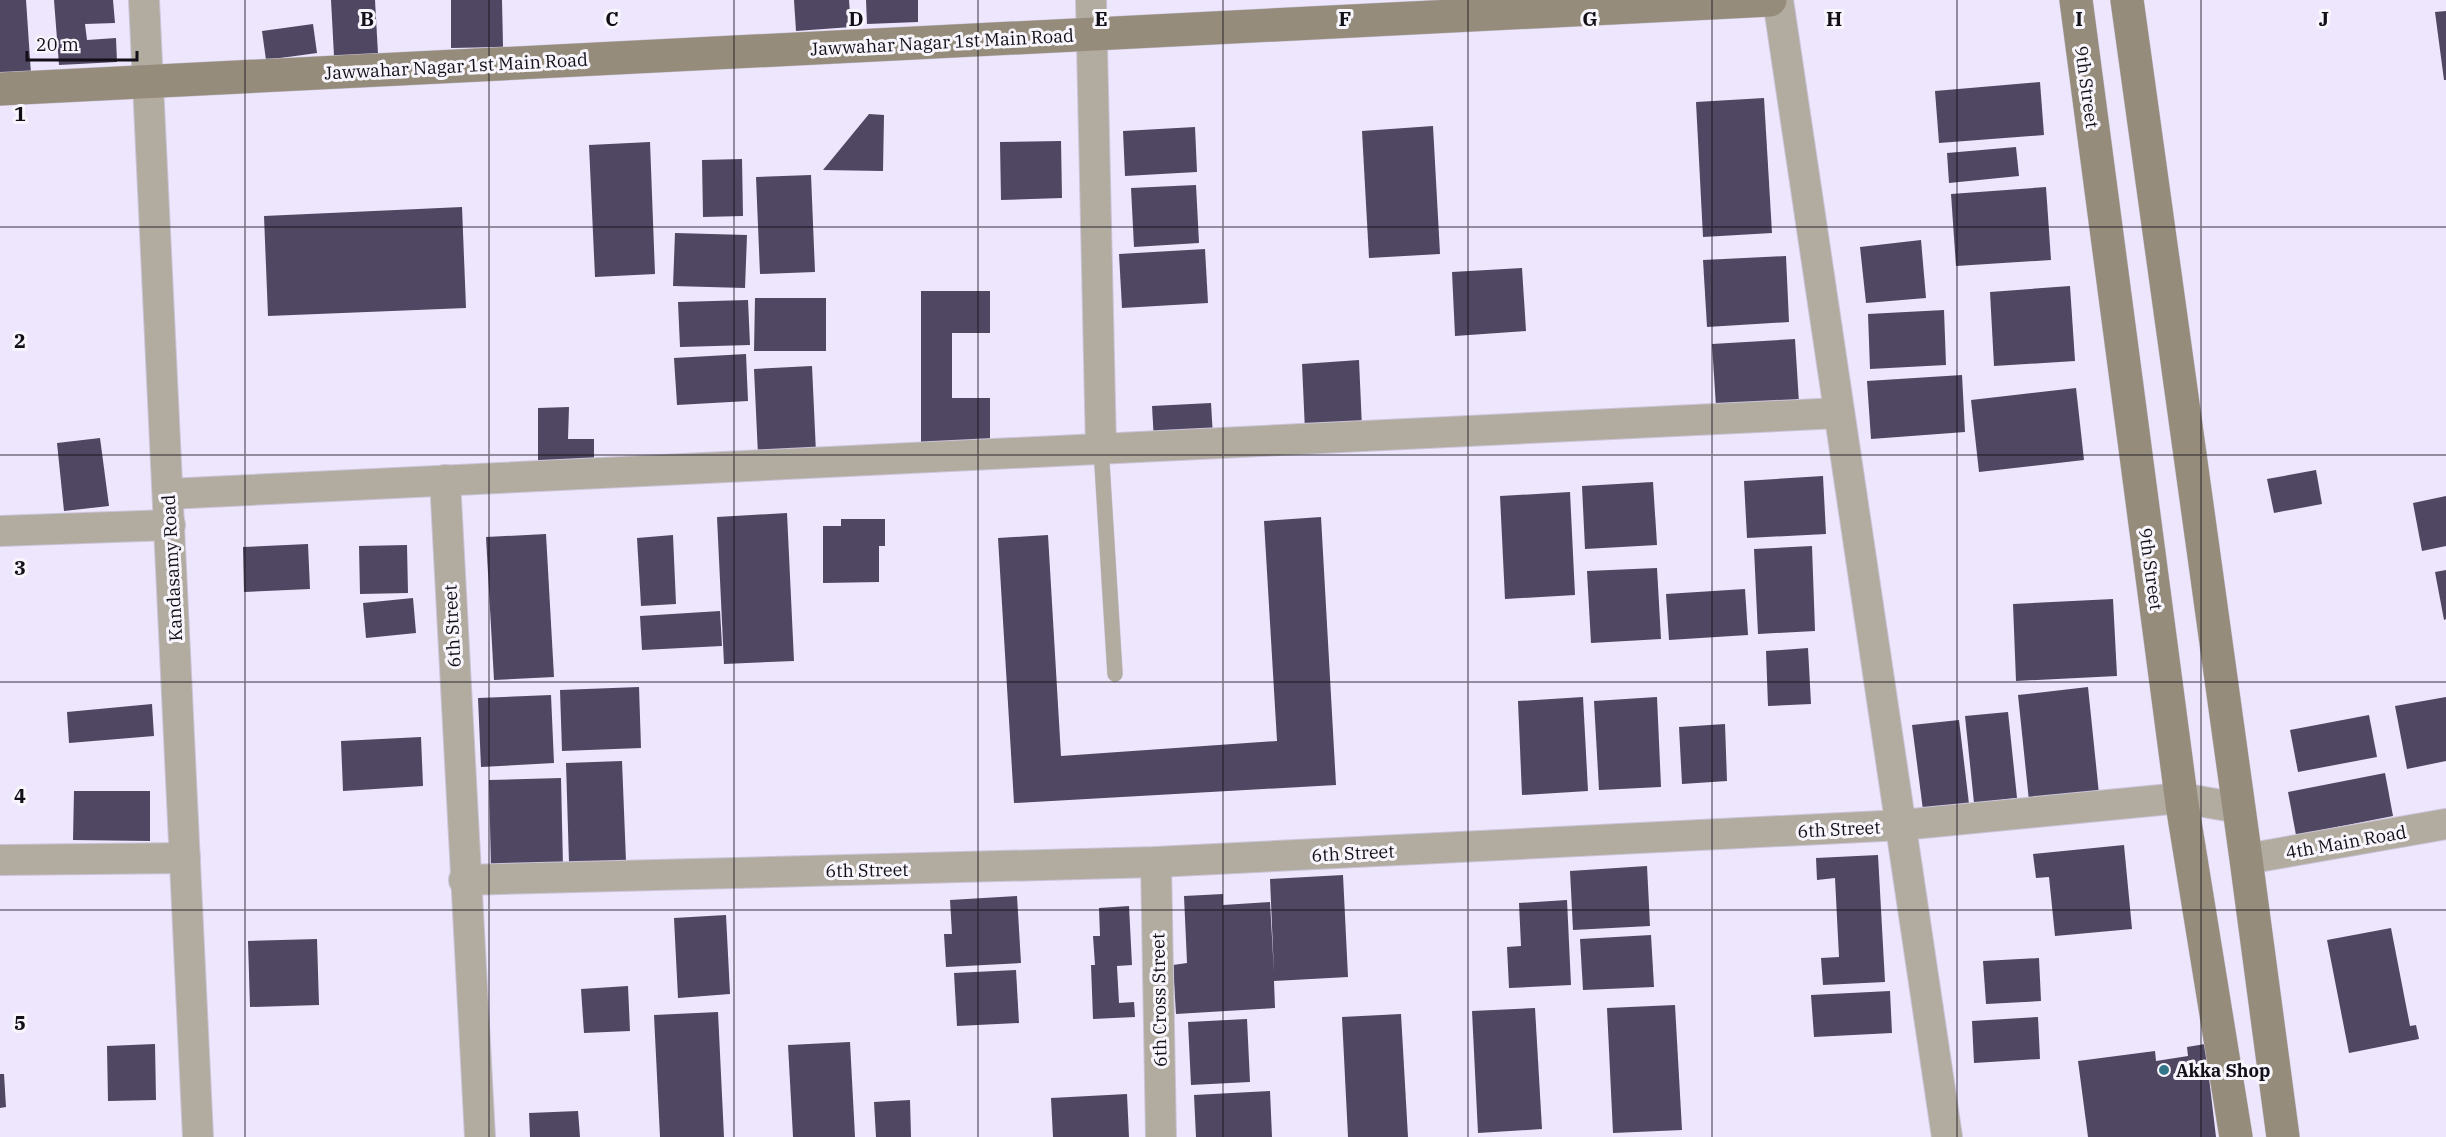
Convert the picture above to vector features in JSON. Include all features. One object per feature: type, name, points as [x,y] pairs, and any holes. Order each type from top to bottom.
[{"type":"main road","name":"Jawwahar Nagar 1st Main Road","points":[[0,89],[1770,0]]},
{"type":"main road","name":"9th Street","points":[[2076,0],[2181,798],[2236,1137]]},
{"type":"main road","points":[[2127,0],[2247,860],[2283,1137]]},
{"type":"street","name":"Kandasamy Road","points":[[144,0],[198,1137]]},
{"type":"street","points":[[1091,0],[1101,448]]},
{"type":"street","points":[[1778,0],[1947,1137]]},
{"type":"street","points":[[168,494],[1839,413]]},
{"type":"street","name":"6th Street","points":[[445,480],[480,1137]]},
{"type":"street","points":[[0,531],[170,525]]},
{"type":"street","name":"6th Street","points":[[465,880],[1156,862],[1902,825],[2181,798],[2239,808]]},
{"type":"street","name":"4th Main Road","points":[[2247,860],[2446,824]]},
{"type":"street","points":[[0,860],[185,858]]},
{"type":"street","name":"6th Cross Street","points":[[1156,862],[1161,1137]]},
{"type":"lane","points":[[1101,448],[1115,674]]},
{"type":"building","points":[[0,0],[26,0],[31,74],[0,76]]},
{"type":"building","points":[[54,0],[113,0],[115,23],[85,24],[87,40],[116,38],[117,62],[59,65]]},
{"type":"building","points":[[331,0],[375,0],[378,54],[334,56]]},
{"type":"building","points":[[451,0],[502,0],[503,47],[451,48]]},
{"type":"building","points":[[794,0],[849,0],[851,27],[796,31]]},
{"type":"building","points":[[866,0],[918,0],[918,22],[867,24]]},
{"type":"building","points":[[2446,11],[2446,80],[2444,80],[2435,12]]},
{"type":"building","points":[[313,24],[317,53],[266,60],[262,31]]},
{"type":"building","points":[[2040,82],[2044,135],[1939,143],[1935,91]]},
{"type":"building","points":[[1764,98],[1772,233],[1703,237],[1696,102]]},
{"type":"building","points":[[869,114],[884,115],[883,171],[823,170]]},
{"type":"building","points":[[1433,126],[1440,254],[1369,258],[1362,131]]},
{"type":"building","points":[[1195,127],[1197,172],[1125,176],[1123,131]]},
{"type":"building","points":[[1061,141],[1062,198],[1001,200],[1000,142]]},
{"type":"building","points":[[650,142],[655,274],[595,277],[589,145]]},
{"type":"building","points":[[2016,147],[2019,176],[1949,183],[1947,153]]},
{"type":"building","points":[[742,159],[743,216],[703,217],[702,160]]},
{"type":"building","points":[[811,175],[815,272],[760,274],[756,177]]},
{"type":"building","points":[[1196,185],[1199,243],[1134,247],[1131,188]]},
{"type":"building","points":[[2046,187],[2051,260],[1956,266],[1951,194]]},
{"type":"building","points":[[462,207],[466,308],[268,316],[264,216]]},
{"type":"building","points":[[675,233],[747,235],[745,288],[673,286]]},
{"type":"building","points":[[1921,240],[1926,298],[1866,303],[1860,247]]},
{"type":"building","points":[[1205,249],[1208,303],[1122,308],[1119,254]]},
{"type":"building","points":[[1786,256],[1789,322],[1707,327],[1703,260]]},
{"type":"building","points":[[1522,268],[1526,331],[1455,336],[1452,272]]},
{"type":"building","points":[[2070,286],[2075,361],[1994,366],[1990,292]]},
{"type":"building","points":[[921,291],[990,291],[990,333],[952,333],[952,398],[990,398],[990,447],[921,447]]},
{"type":"building","points":[[755,298],[826,298],[826,351],[754,351]]},
{"type":"building","points":[[748,300],[750,345],[680,347],[678,302]]},
{"type":"building","points":[[1944,310],[1946,365],[1870,369],[1868,314]]},
{"type":"building","points":[[1795,339],[1799,403],[1716,407],[1712,344]]},
{"type":"building","points":[[746,354],[748,401],[677,405],[674,358]]},
{"type":"building","points":[[1359,360],[1362,428],[1305,431],[1302,364]]},
{"type":"building","points":[[812,366],[816,453],[758,455],[754,369]]},
{"type":"building","points":[[1962,375],[1965,432],[1871,439],[1867,381]]},
{"type":"building","points":[[2076,388],[2084,460],[1979,472],[1971,400]]},
{"type":"building","points":[[1211,403],[1213,437],[1154,441],[1152,406]]},
{"type":"building","points":[[569,407],[568,439],[594,439],[594,464],[538,464],[538,408]]},
{"type":"building","points":[[100,438],[109,506],[64,511],[57,443]]},
{"type":"building","points":[[2316,470],[2322,504],[2274,513],[2267,479]]},
{"type":"building","points":[[1823,476],[1826,534],[1747,538],[1744,481]]},
{"type":"building","points":[[1653,482],[1657,545],[1585,549],[1582,486]]},
{"type":"building","points":[[1570,492],[1575,595],[1505,599],[1500,496]]},
{"type":"building","points":[[2446,496],[2446,546],[2422,551],[2413,503]]},
{"type":"building","points":[[787,513],[794,661],[724,664],[717,517]]},
{"type":"building","points":[[1321,517],[1336,785],[1014,803],[998,538],[1048,535],[1061,756],[1277,741],[1264,521]]},
{"type":"building","points":[[841,519],[885,519],[885,546],[879,546],[879,582],[823,583],[823,526],[841,526]]},
{"type":"building","points":[[546,534],[554,677],[494,680],[486,537]]},
{"type":"building","points":[[673,535],[676,604],[641,606],[637,538]]},
{"type":"building","points":[[308,544],[310,589],[244,592],[243,547]]},
{"type":"building","points":[[407,545],[408,593],[360,594],[359,546]]},
{"type":"building","points":[[1812,546],[1815,631],[1758,634],[1754,549]]},
{"type":"building","points":[[1657,568],[1661,639],[1591,643],[1587,571]]},
{"type":"building","points":[[2446,570],[2446,619],[2444,620],[2435,572]]},
{"type":"building","points":[[1745,589],[1748,635],[1669,640],[1666,594]]},
{"type":"building","points":[[413,598],[416,633],[366,638],[363,603]]},
{"type":"building","points":[[2113,599],[2117,676],[2016,681],[2013,604]]},
{"type":"building","points":[[720,611],[722,646],[642,650],[640,616]]},
{"type":"building","points":[[1808,648],[1811,704],[1768,706],[1766,651]]},
{"type":"building","points":[[639,687],[641,748],[562,751],[560,690]]},
{"type":"building","points":[[2088,687],[2099,794],[2029,801],[2018,695]]},
{"type":"building","points":[[551,695],[554,763],[481,767],[478,698]]},
{"type":"building","points":[[1583,697],[1588,791],[1522,795],[1518,701]]},
{"type":"building","points":[[1657,697],[1661,787],[1599,790],[1594,701]]},
{"type":"building","points":[[2446,697],[2446,761],[2407,769],[2395,706]]},
{"type":"building","points":[[152,704],[154,736],[69,743],[67,712]]},
{"type":"building","points":[[2008,712],[2017,798],[1974,803],[1965,716]]},
{"type":"building","points":[[2369,715],[2377,757],[2298,772],[2290,730]]},
{"type":"building","points":[[1959,720],[1969,804],[1923,810],[1912,725]]},
{"type":"building","points":[[1725,724],[1727,781],[1682,784],[1679,727]]},
{"type":"building","points":[[421,737],[423,786],[343,791],[341,741]]},
{"type":"building","points":[[622,761],[626,861],[569,863],[566,763]]},
{"type":"building","points":[[2385,773],[2393,816],[2296,835],[2288,792]]},
{"type":"building","points":[[561,778],[563,867],[491,869],[489,780]]},
{"type":"building","points":[[74,791],[150,791],[150,841],[73,840]]},
{"type":"building","points":[[2124,845],[2132,929],[2055,936],[2049,877],[2036,878],[2033,854]]},
{"type":"building","points":[[1878,855],[1885,982],[1823,985],[1821,958],[1839,957],[1835,878],[1817,880],[1816,858]]},
{"type":"building","points":[[1647,866],[1650,926],[1573,930],[1570,871]]},
{"type":"building","points":[[1343,875],[1348,977],[1274,981],[1275,1008],[1176,1014],[1173,965],[1187,963],[1184,896],[1223,894],[1223,905],[1270,902],[1274,973],[1270,879]]},
{"type":"building","points":[[1017,896],[1021,963],[946,967],[944,934],[952,934],[950,900]]},
{"type":"building","points":[[1567,900],[1571,985],[1509,988],[1507,947],[1521,946],[1519,903]]},
{"type":"building","points":[[1129,906],[1132,965],[1117,966],[1119,1003],[1134,1002],[1135,1017],[1093,1019],[1091,965],[1095,965],[1093,936],[1100,936],[1099,908]]},
{"type":"building","points":[[726,915],[730,994],[678,998],[674,918]]},
{"type":"building","points":[[2391,928],[2410,1026],[2416,1025],[2419,1039],[2349,1053],[2327,940]]},
{"type":"building","points":[[1651,935],[1654,987],[1583,990],[1580,939]]},
{"type":"building","points":[[317,939],[319,1005],[250,1007],[248,941]]},
{"type":"building","points":[[2039,958],[2041,1001],[1986,1004],[1983,961]]},
{"type":"building","points":[[1016,970],[1019,1023],[957,1026],[954,973]]},
{"type":"building","points":[[628,986],[630,1031],[584,1033],[581,989]]},
{"type":"building","points":[[1890,991],[1892,1033],[1814,1037],[1811,995]]},
{"type":"building","points":[[1675,1005],[1682,1130],[1613,1133],[1607,1008]]},
{"type":"building","points":[[1535,1008],[1542,1129],[1478,1133],[1472,1011]]},
{"type":"building","points":[[718,1012],[724,1137],[660,1137],[654,1015]]},
{"type":"building","points":[[1401,1014],[1408,1137],[1348,1137],[1342,1017]]},
{"type":"building","points":[[2038,1017],[2040,1059],[1974,1063],[1972,1021]]},
{"type":"building","points":[[1247,1019],[1250,1082],[1191,1085],[1188,1022]]},
{"type":"building","points":[[850,1042],[855,1137],[793,1137],[788,1045]]},
{"type":"building","points":[[155,1044],[156,1100],[108,1101],[107,1046]]},
{"type":"building","points":[[2205,1044],[2216,1137],[2088,1137],[2078,1061],[2155,1051],[2156,1061],[2188,1056],[2187,1047]]},
{"type":"building","points":[[0,1074],[4,1074],[6,1107],[0,1108]]},
{"type":"building","points":[[1270,1091],[1272,1137],[1196,1137],[1194,1095]]},
{"type":"building","points":[[1127,1094],[1129,1137],[1053,1137],[1051,1098]]},
{"type":"building","points":[[910,1100],[911,1137],[876,1137],[874,1102]]},
{"type":"building","points":[[578,1111],[580,1137],[530,1137],[529,1113]]},
{"type":"place","name":"Akka Shop","points":[[2164,1070]]}]
